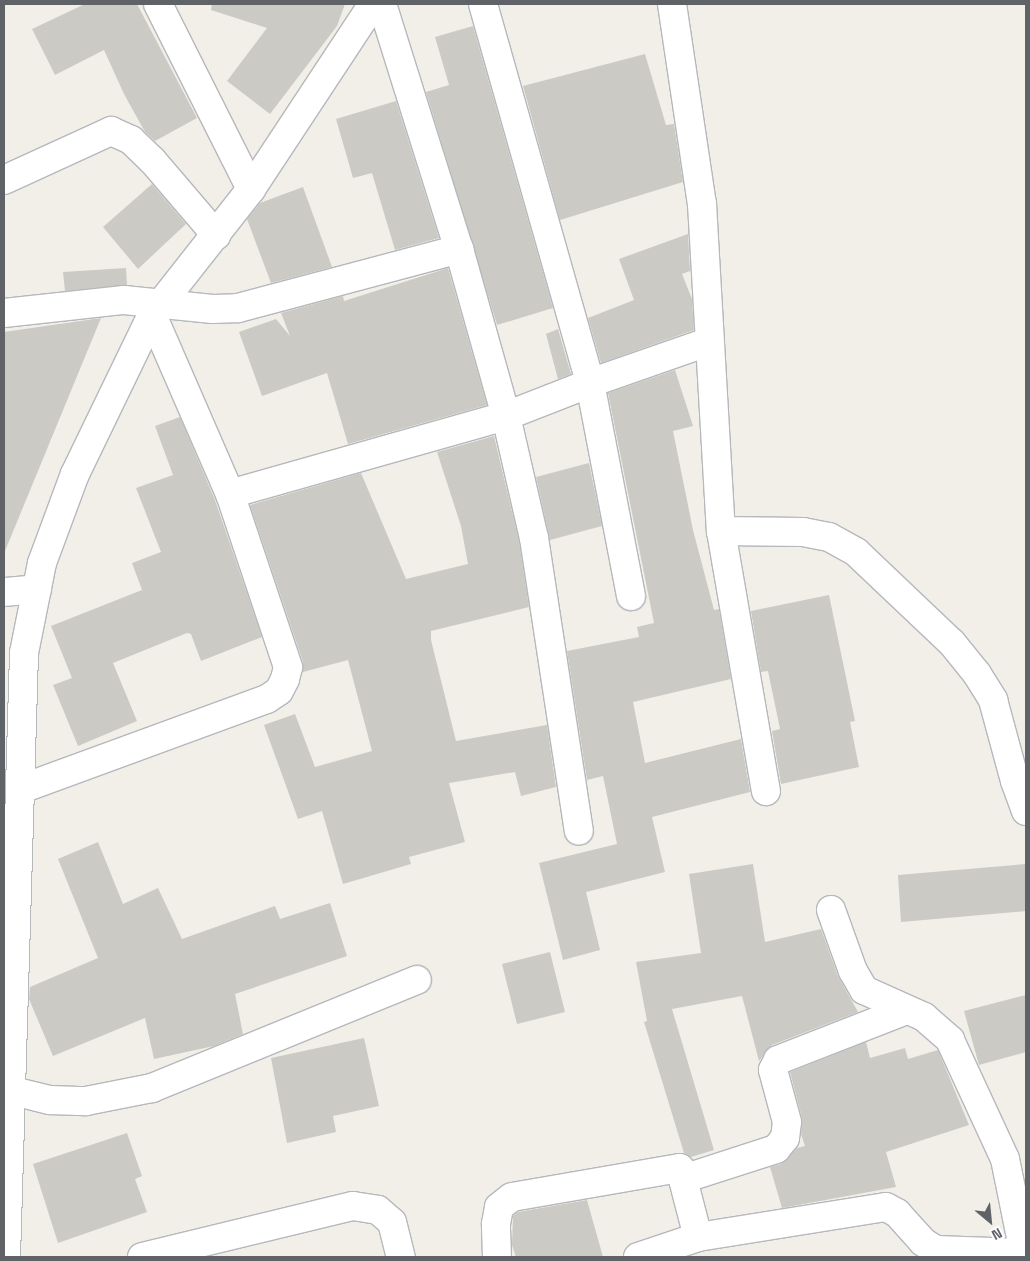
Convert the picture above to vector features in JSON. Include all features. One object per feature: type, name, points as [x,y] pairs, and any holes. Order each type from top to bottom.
[{"type":"street","points":[[6,1257],[24,653],[42,563],[75,474],[158,309],[252,189],[374,4]]},
{"type":"street","points":[[382,4],[459,249],[506,416],[534,538],[579,831]]},
{"type":"street","points":[[483,4],[590,383],[631,596]]},
{"type":"street","points":[[672,4],[702,204],[708,342],[721,531],[766,790]]},
{"type":"street","points":[[168,11],[252,189]]},
{"type":"street","points":[[4,180],[111,131],[131,140],[152,160],[216,234]]},
{"type":"street","points":[[4,313],[124,300],[158,309],[238,308],[459,249]]},
{"type":"street","points":[[21,789],[266,699],[279,691],[288,667],[230,494],[158,309]]},
{"type":"street","points":[[230,494],[506,416],[590,383],[708,342]]},
{"type":"street","points":[[721,531],[803,532],[829,537],[856,552],[952,643],[977,674],[993,700],[1015,781],[1026,811]]},
{"type":"street","points":[[4,592],[37,589]]},
{"type":"street","points":[[638,1257],[698,1237],[886,1207],[897,1213],[923,1242],[936,1250],[1024,1255],[1016,1156],[950,1040],[924,1017],[864,990],[853,971],[831,910]]},
{"type":"street","points":[[9,1106],[50,1100],[86,1100],[152,1088],[417,980]]},
{"type":"street","points":[[683,1179],[776,1149],[785,1138],[787,1122],[773,1070],[778,1060],[906,1010]]},
{"type":"street","points":[[497,1257],[496,1224],[498,1207],[512,1197],[680,1168],[698,1237]]},
{"type":"street","points":[[142,1257],[353,1206],[378,1210],[392,1222],[401,1257]]},
{"type":"building","points":[[85,4],[137,4],[197,118],[155,141],[145,132],[124,94],[104,50],[55,75],[32,29]]},
{"type":"building","points":[[212,4],[345,4],[337,26],[270,114],[227,81],[267,28],[211,10]]},
{"type":"building","points":[[473,26],[553,308],[497,325],[426,92],[449,85],[435,37]]},
{"type":"building","points":[[645,54],[666,125],[674,124],[683,182],[560,220],[523,86]]},
{"type":"building","points":[[396,101],[439,238],[395,250],[372,173],[353,178],[336,119]]},
{"type":"building","points":[[152,184],[186,224],[138,269],[103,227]]},
{"type":"building","points":[[303,187],[332,267],[271,283],[247,219],[260,203]]},
{"type":"building","points":[[688,234],[690,271],[682,274],[692,299],[694,330],[601,363],[588,318],[634,300],[619,259]]},
{"type":"building","points":[[126,268],[127,285],[65,291],[63,272]]},
{"type":"building","points":[[448,268],[487,405],[348,444],[327,373],[262,396],[239,332],[276,319],[290,336],[281,313],[343,296],[344,301]]},
{"type":"building","points":[[101,318],[5,551],[4,551],[4,332]]},
{"type":"building","points":[[558,329],[571,374],[558,379],[546,334]]},
{"type":"building","points":[[675,370],[693,426],[673,431],[693,530],[714,610],[719,609],[731,679],[633,702],[645,763],[741,739],[750,792],[652,817],[665,872],[586,892],[600,950],[563,960],[539,863],[617,844],[603,776],[587,780],[567,651],[639,637],[637,627],[654,623],[608,393]]},
{"type":"building","points":[[180,417],[215,500],[262,637],[201,661],[191,634],[187,633],[113,663],[137,721],[78,746],[53,685],[72,678],[51,626],[142,590],[132,563],[161,552],[136,488],[173,475],[155,426]]},
{"type":"building","points":[[494,436],[519,541],[529,607],[431,631],[431,640],[456,741],[547,725],[556,787],[521,796],[515,772],[449,783],[465,842],[409,857],[411,864],[343,884],[322,811],[298,819],[264,725],[295,714],[315,767],[372,751],[348,660],[303,672],[303,662],[250,505],[361,473],[406,579],[468,564],[461,526],[437,452]]},
{"type":"building","points":[[589,463],[602,526],[550,540],[536,477]]},
{"type":"building","points":[[829,595],[855,721],[850,722],[859,767],[781,784],[772,731],[780,729],[768,671],[761,672],[751,611]]},
{"type":"building","points":[[98,842],[123,904],[158,888],[182,939],[275,906],[280,919],[330,903],[347,956],[235,994],[243,1034],[214,1046],[154,1059],[145,1018],[53,1056],[29,999],[30,987],[98,958],[58,859]]},
{"type":"building","points":[[753,864],[765,942],[821,929],[838,976],[858,1012],[772,1045],[759,1061],[742,996],[672,1009],[714,1150],[691,1157],[684,1153],[644,1022],[647,1021],[636,962],[701,953],[689,874]]},
{"type":"building","points":[[1026,864],[1026,911],[901,922],[898,875]]},
{"type":"building","points":[[550,952],[565,1012],[517,1024],[502,964]]},
{"type":"building","points":[[1026,995],[1026,1052],[979,1065],[964,1011]]},
{"type":"building","points":[[364,1038],[379,1106],[333,1116],[336,1132],[287,1143],[271,1058]]},
{"type":"building","points":[[866,1042],[870,1058],[905,1048],[908,1059],[938,1050],[969,1125],[886,1152],[896,1187],[782,1208],[770,1167],[781,1164],[797,1148],[805,1146],[801,1134],[802,1118],[790,1072]]},
{"type":"building","points":[[127,1133],[142,1176],[135,1179],[147,1212],[58,1243],[33,1164]]},
{"type":"building","points":[[587,1200],[603,1257],[516,1257],[512,1245],[513,1216],[518,1212]]}]
